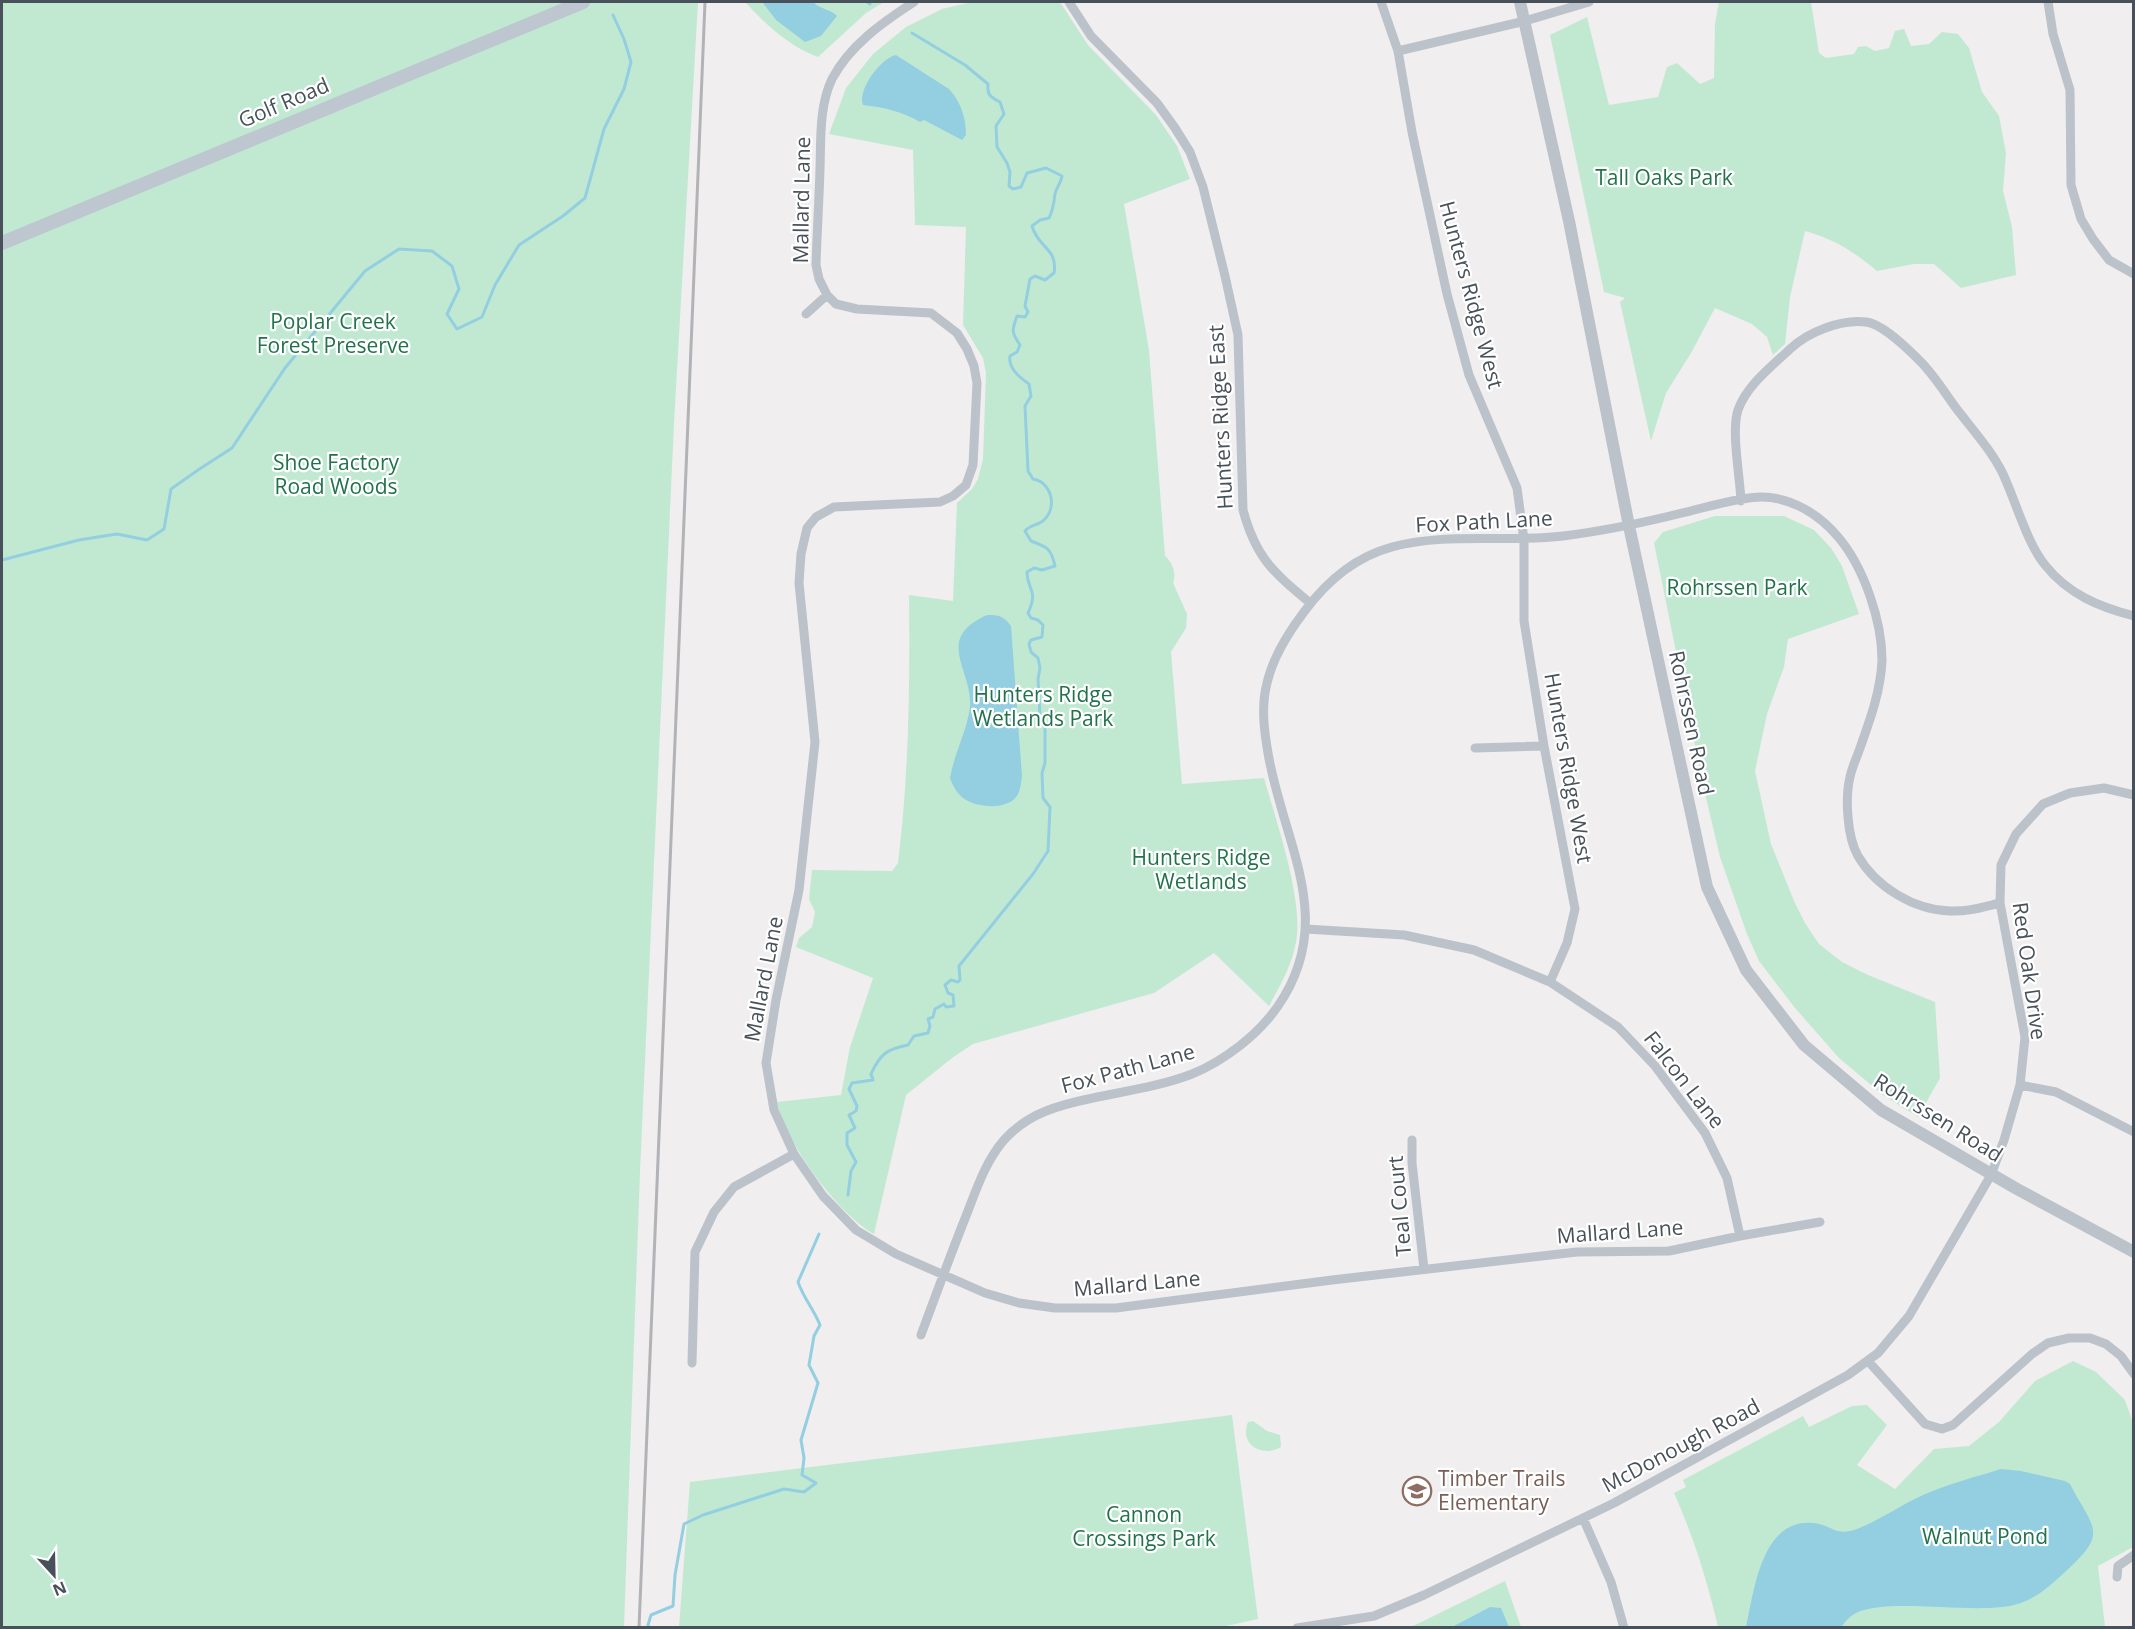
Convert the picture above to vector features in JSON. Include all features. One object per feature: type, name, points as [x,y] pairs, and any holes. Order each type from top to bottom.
[{"type":"main road","name":"Golf Road","points":[[2,243],[583,2]]},
{"type":"street","name":"Mallard Lane","points":[[914,2],[883,22],[864,38],[846,58],[832,81],[824,106],[821,131],[816,265],[819,279],[827,295],[836,304],[857,309],[931,313],[957,333],[968,349],[975,366],[977,383],[973,465],[966,485],[953,496],[940,502],[834,507],[816,517],[807,528],[801,554],[799,583],[815,742],[799,890],[776,1000],[766,1063],[774,1110],[794,1154],[823,1196],[856,1230],[896,1254],[985,1293],[1019,1303],[1054,1308],[1106,1308],[1577,1252],[1669,1251],[1820,1222]]},
{"type":"street","name":"Hunters Ridge East","points":[[1069,2],[1092,36],[1157,103],[1190,152],[1203,188],[1238,335],[1243,510],[1257,550],[1266,564],[1310,603]]},
{"type":"street","name":"Hunters Ridge West","points":[[1381,2],[1398,51],[1412,132],[1447,294],[1469,375],[1517,488],[1524,540],[1524,621],[1544,746],[1575,909],[1567,943],[1550,982]]},
{"type":"street","name":"Rohrssen Road","points":[[1520,2],[1569,221],[1629,526],[1707,887],[1746,970],[1804,1045],[1881,1110],[2133,1252]]},
{"type":"street","points":[[1398,51],[1525,21],[1589,2]]},
{"type":"street","points":[[2048,2],[2053,34],[2070,90],[2071,185],[2081,219],[2109,260],[2133,274]]},
{"type":"street","points":[[806,314],[827,295]]},
{"type":"street","points":[[1741,501],[1736,430],[1738,411],[1749,390],[1800,340],[1829,328],[1848,323],[1866,322],[1894,337],[1922,362],[1983,444],[2002,472],[2033,546],[2044,564],[2071,591],[2105,608],[2133,616]]},
{"type":"street","name":"Fox Path Lane","points":[[921,1335],[987,1166],[1006,1137],[1039,1112],[1192,1074],[1214,1063],[1252,1035],[1276,1008],[1299,964],[1306,929],[1306,903],[1302,878],[1270,765],[1264,732],[1267,682],[1279,650],[1310,603],[1342,572],[1359,560],[1388,548],[1430,539],[1524,540],[1629,526],[1761,497],[1791,502],[1820,517],[1843,542],[1862,576],[1875,608],[1881,641],[1882,664],[1872,715],[1850,776],[1848,806],[1850,837],[1858,857],[1895,894],[1917,904],[1945,911],[1965,911],[2000,903]]},
{"type":"street","points":[[1475,748],[1544,746]]},
{"type":"street","name":"Red Oak Drive","points":[[1991,1174],[2004,1140],[2020,1084],[2025,1037],[2000,903],[2001,865],[2016,834],[2043,804],[2070,793],[2104,788],[2133,795]]},
{"type":"street","name":"Falcon Lane","points":[[1306,929],[1404,935],[1474,950],[1550,982],[1618,1027],[1655,1066],[1705,1133],[1727,1178],[1740,1236]]},
{"type":"street","points":[[2020,1084],[2055,1092],[2133,1132]]},
{"type":"street","name":"Teal Court","points":[[1412,1140],[1412,1163],[1424,1269]]},
{"type":"street","points":[[692,1363],[695,1251],[714,1212],[734,1187],[794,1154]]},
{"type":"street","name":"McDonough Road","points":[[1297,1628],[1374,1616],[1424,1595],[1583,1518],[1848,1375],[1878,1353],[1909,1316],[1991,1174]]},
{"type":"street","points":[[1868,1360],[1925,1424],[1942,1429],[1953,1425],[2032,1354],[2049,1343],[2069,1338],[2090,1338],[2106,1344],[2121,1356],[2133,1374]]},
{"type":"street","points":[[1583,1518],[1611,1582],[1624,1628]]},
{"type":"street","points":[[2117,1577],[2118,1566],[2133,1555]]},
{"type":"green space","name":"Poplar Creek Forest Preserve","points":[[2,2],[698,2],[674,423],[640,1171],[624,1627],[2,1628]]},
{"type":"green space","points":[[727,2],[884,2],[866,13],[818,57],[779,34],[746,3]]},
{"type":"green space","name":"Hunters Ridge Wetlands Park","points":[[972,2],[1060,2],[1088,45],[1156,115],[1177,146],[1190,179],[1124,204],[1149,350],[1165,556],[1173,568],[1173,583],[1187,614],[1186,628],[1171,652],[1182,784],[1264,778],[1293,883],[1296,905],[1296,942],[1292,959],[1269,1006],[1214,953],[1154,993],[973,1044],[952,1058],[906,1095],[874,1234],[845,1211],[815,1176],[790,1137],[777,1102],[841,1095],[850,1047],[873,978],[796,947],[799,938],[812,927],[815,912],[809,899],[812,870],[892,871],[898,863],[908,729],[909,595],[953,601],[957,503],[972,489],[978,479],[983,459],[986,373],[983,358],[963,325],[966,227],[915,225],[913,150],[829,134],[846,88],[873,54],[906,27],[942,9]]},
{"type":"green space","name":"Tall Oaks Park","points":[[1719,2],[1811,2],[1819,53],[1826,58],[1854,54],[1858,47],[1866,46],[1875,51],[1889,48],[1895,31],[1904,29],[1911,46],[1929,44],[1942,32],[1958,34],[1969,48],[1982,92],[1999,116],[2006,153],[2003,191],[2012,227],[2016,275],[1961,288],[1934,264],[1914,264],[1877,271],[1843,246],[1805,231],[1790,297],[1785,344],[1773,355],[1767,337],[1752,324],[1715,308],[1666,393],[1651,441],[1620,302],[1625,298],[1604,292],[1550,35],[1587,17],[1609,105],[1658,97],[1667,67],[1677,63],[1700,84],[1714,78],[1715,24]]},
{"type":"green space","name":"Rohrssen Park","points":[[1715,516],[1784,516],[1814,530],[1831,548],[1842,566],[1859,614],[1788,639],[1784,667],[1767,714],[1755,771],[1771,844],[1794,901],[1819,944],[1842,962],[1868,975],[1935,1002],[1940,1078],[1918,1117],[1883,1095],[1839,1058],[1795,1008],[1759,961],[1720,857],[1703,785],[1654,543],[1663,532]]},
{"type":"green space","name":"Walnut Pond","points":[[2073,1361],[2096,1372],[2125,1400],[2133,1423],[2133,1547],[2098,1566],[2105,1627],[1718,1627],[1699,1559],[1674,1493],[1686,1487],[1683,1480],[1803,1416],[1809,1427],[1852,1406],[1867,1405],[1887,1425],[1857,1465],[1895,1489],[1934,1449],[1969,1446],[1999,1422],[2035,1381]]},
{"type":"green space","name":"Cannon Crossings Park","points":[[1232,1415],[1258,1619],[1217,1628],[679,1627],[690,1482]]},
{"type":"green space","points":[[1253,1421],[1267,1431],[1280,1435],[1281,1447],[1267,1451],[1260,1450],[1249,1443],[1246,1430],[1248,1422]]},
{"type":"green space","points":[[1505,1581],[1521,1627],[1409,1628]]},
{"type":"water","points":[[813,2],[837,16],[821,36],[805,42],[776,20],[763,3]]},
{"type":"water","points":[[896,55],[949,89],[953,94],[960,105],[965,122],[966,135],[962,140],[924,120],[920,122],[893,110],[863,105],[862,99],[867,83],[877,68]]},
{"type":"water","points":[[987,615],[1001,617],[1011,626],[1022,776],[1019,792],[1014,799],[1008,803],[992,806],[976,804],[963,798],[955,789],[950,778],[970,707],[969,693],[959,656],[959,645],[962,634],[971,624]]},
{"type":"water","points":[[2001,1469],[2021,1471],[2070,1484],[2093,1530],[2088,1548],[2079,1559],[2050,1586],[2033,1597],[2021,1603],[2003,1607],[1883,1607],[1864,1610],[1850,1617],[1841,1627],[1746,1627],[1763,1560],[1771,1544],[1782,1532],[1796,1524],[1814,1523],[1844,1532],[1857,1529],[1932,1491]]},
{"type":"water","points":[[1490,1607],[1501,1608],[1509,1627],[1452,1627]]},
{"type":"waterway","points":[[2,560],[79,540],[117,534],[147,540],[164,529],[171,489],[232,448],[285,368],[365,271],[399,249],[432,251],[452,266],[459,289],[447,314],[457,329],[482,317],[495,285],[519,245],[563,216],[585,198],[604,129],[624,89],[631,62],[613,15]]},
{"type":"waterway","points":[[848,1195],[851,1171],[856,1162],[847,1145],[847,1133],[855,1128],[849,1115],[856,1111],[857,1106],[849,1089],[852,1083],[873,1080],[871,1074],[885,1054],[895,1048],[908,1045],[914,1036],[928,1033],[930,1026],[928,1019],[933,1017],[935,1009],[944,1004],[946,1007],[954,1006],[953,995],[948,993],[945,985],[951,980],[958,982],[960,980],[959,966],[1033,874],[1048,851],[1050,807],[1043,798],[1045,725],[1040,716],[1038,679],[1040,668],[1038,658],[1031,652],[1029,644],[1031,640],[1042,637],[1043,625],[1031,618],[1028,613],[1033,594],[1027,572],[1034,568],[1042,570],[1055,566],[1048,549],[1031,541],[1025,531],[1044,520],[1051,508],[1051,502],[1048,490],[1039,481],[1033,479],[1028,471],[1025,406],[1031,396],[1029,384],[1015,372],[1010,356],[1017,352],[1020,345],[1013,328],[1017,316],[1025,317],[1028,312],[1025,306],[1030,279],[1035,276],[1045,280],[1054,273],[1053,258],[1032,226],[1040,220],[1049,218],[1062,176],[1046,168],[1027,173],[1021,187],[1013,189],[1009,186],[1010,172],[997,147],[996,126],[1004,114],[1000,102],[990,95],[988,84],[965,65],[912,33]]},
{"type":"waterway","points":[[649,1628],[651,1615],[673,1606],[675,1575],[684,1524],[703,1515],[784,1489],[804,1492],[816,1483],[802,1475],[804,1458],[801,1440],[818,1383],[809,1365],[814,1336],[820,1325],[798,1282],[819,1234]]},
{"type":"railway","points":[[639,1628],[705,2]]},
{"type":"place","name":"Timber Trails Elementary","points":[[1417,1491]]},
{"type":"park label","name":"Shoe Factory Road Woods","points":[[336,475]]},
{"type":"park label","name":"Hunters Ridge Wetlands","points":[[1201,870]]}]
